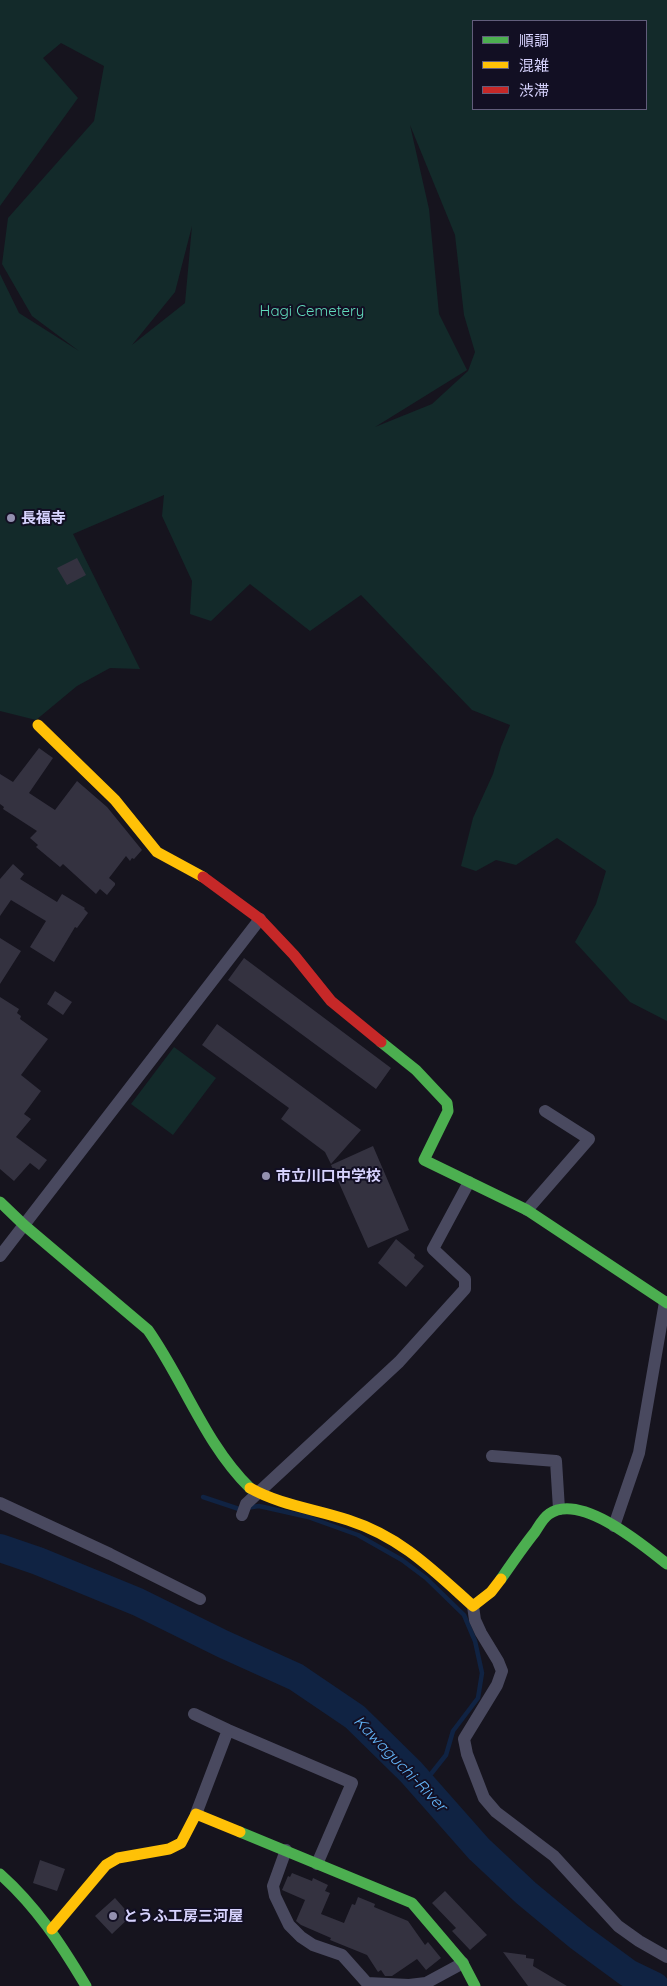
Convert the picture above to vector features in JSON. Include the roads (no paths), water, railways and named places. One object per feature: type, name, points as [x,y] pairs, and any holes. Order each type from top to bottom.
[{"type":"street","points":[[38,725],[115,800],[156,852],[211,882],[260,920],[294,955],[331,1001],[416,1070],[448,1103],[448,1111],[424,1160],[527,1210],[666,1303],[639,1453],[614,1526]]},
{"type":"street","points":[[0,1256],[260,920]]},
{"type":"street","points":[[527,1210],[589,1139],[545,1111]]},
{"type":"street","points":[[244,1509],[256,1494],[399,1362],[465,1289],[465,1279],[433,1249],[470,1182]]},
{"type":"street","points":[[0,1202],[24,1225],[148,1330],[162,1350],[206,1432],[220,1454],[241,1480],[256,1494],[275,1501],[320,1511],[370,1528],[418,1556],[473,1606],[478,1626],[502,1671],[497,1685],[464,1739],[467,1754],[484,1798],[496,1812],[554,1856],[618,1926],[638,1941],[667,1957]]},
{"type":"street","points":[[492,1456],[556,1461],[559,1509]]},
{"type":"street","points":[[0,1503],[110,1554],[200,1599]]},
{"type":"street","points":[[473,1606],[491,1592],[547,1515],[559,1509],[585,1513],[614,1526],[667,1564]]},
{"type":"street","points":[[194,1714],[352,1783],[318,1864]]},
{"type":"street","points":[[52,1929],[106,1865],[118,1858],[169,1850],[180,1843],[196,1814],[228,1730]]},
{"type":"street","points":[[196,1814],[412,1903],[463,1963],[472,1982],[476,1986]]},
{"type":"street","points":[[286,1850],[273,1886],[275,1896],[289,1925],[301,1937],[313,1944],[342,1955],[367,1983],[409,1985],[426,1983],[463,1963]]},
{"type":"street","points":[[0,1874],[30,1902],[52,1929],[86,1986]]},
{"type":"waterway","points":[[203,1497],[239,1509],[259,1506],[308,1517],[358,1535],[402,1560],[426,1578],[464,1615],[475,1641],[482,1673],[478,1698],[453,1731],[446,1755],[423,1784]]},
{"type":"waterway","name":"Kawaguchi-River","points":[[0,1548],[38,1561],[138,1602],[296,1677],[355,1717],[411,1772],[479,1849],[526,1893],[579,1937],[628,1973],[655,1986]]},
{"type":"place","name":"長福寺","points":[[11,518]]},
{"type":"place","name":"市立川口中学校","points":[[266,1176]]},
{"type":"place","name":"とうふ工房三河屋","points":[[113,1916]]},
{"type":"park label","name":"Hagi Cemetery","points":[[312,311]]}]
